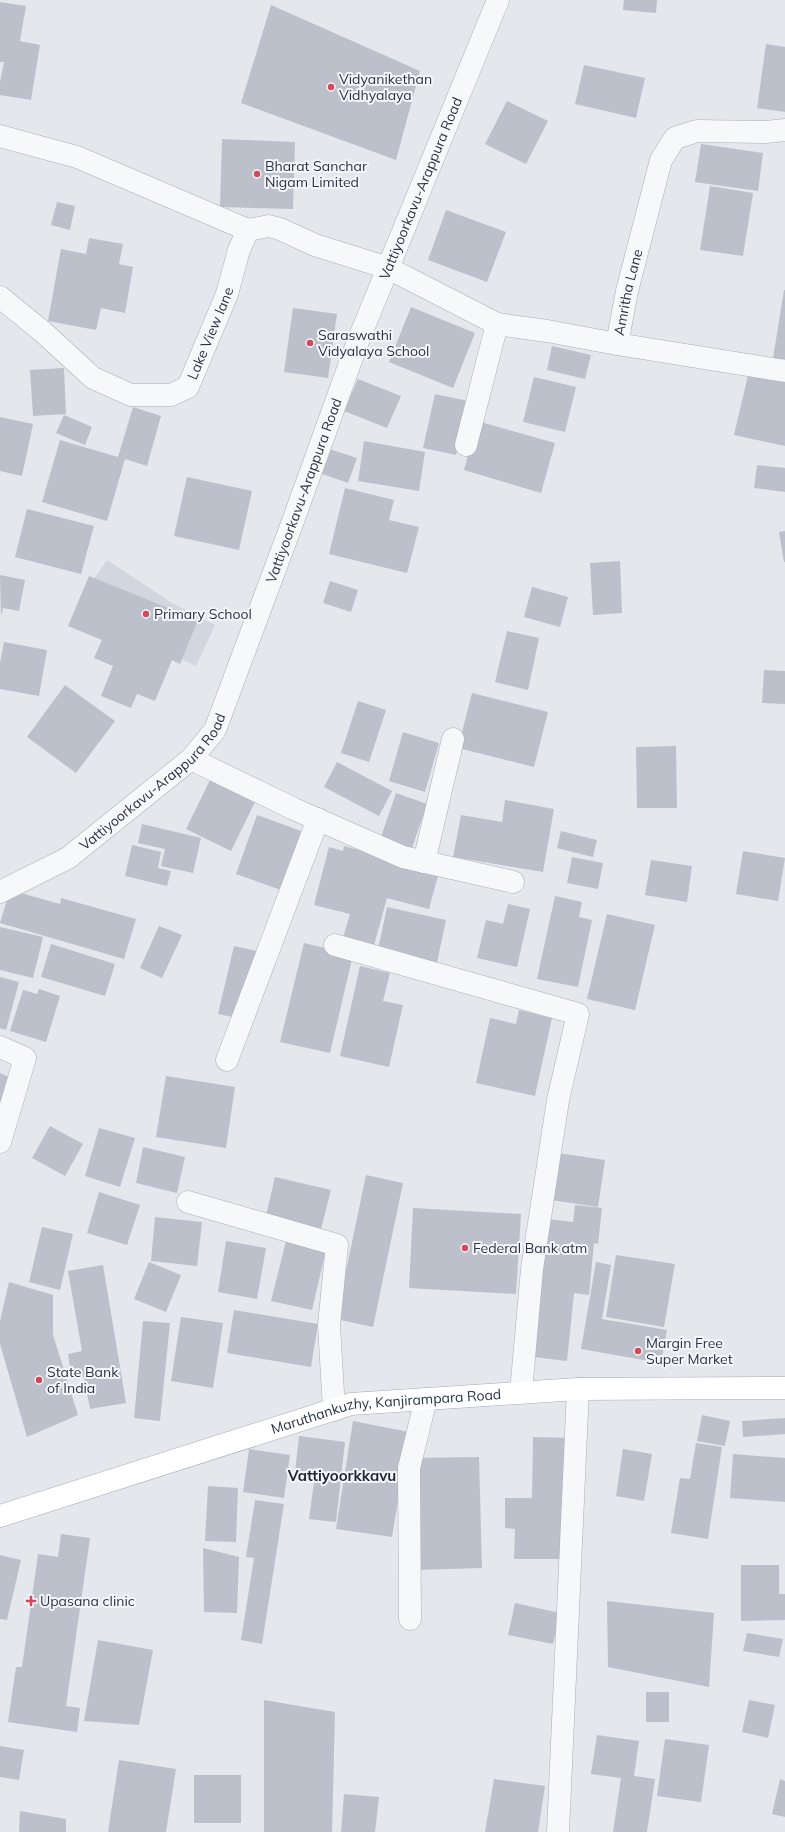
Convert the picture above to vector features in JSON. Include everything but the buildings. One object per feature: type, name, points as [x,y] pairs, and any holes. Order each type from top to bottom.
[{"type":"main road","name":"Maruthankuzhy, Kanjirampara Road","points":[[0,1516],[351,1404],[578,1389],[785,1388]]},
{"type":"street","name":"Vattiyoorkavu-Arappura Road","points":[[0,892],[68,858],[191,759],[215,730],[358,341],[498,0]]},
{"type":"street","name":"Amritha Lane","points":[[388,268],[497,324],[547,331],[617,344],[627,291],[661,160],[675,138],[697,131],[766,132],[785,130]]},
{"type":"street","points":[[0,136],[77,157],[248,230],[269,226],[280,228],[315,245],[388,268]]},
{"type":"street","name":"Lake View lane","points":[[0,297],[43,332],[93,378],[131,395],[171,395],[188,387],[227,294],[238,250],[248,230]]},
{"type":"street","points":[[466,446],[497,324]]},
{"type":"street","points":[[617,344],[785,371]]},
{"type":"street","points":[[424,862],[453,739]]},
{"type":"street","points":[[191,759],[403,857],[513,882]]},
{"type":"street","points":[[227,1060],[318,819]]},
{"type":"street","points":[[335,945],[578,1014],[558,1100],[532,1269],[522,1392]]},
{"type":"street","points":[[0,1047],[25,1058],[0,1142]]},
{"type":"street","points":[[188,1202],[337,1245],[329,1325],[334,1410]]},
{"type":"street","points":[[558,1832],[578,1389]]},
{"type":"street","points":[[410,1619],[409,1468],[426,1399]]},
{"type":"shaded area","name":"Primary School","points":[[107,560],[172,603],[215,625],[196,666],[142,641],[79,601]]},
{"type":"place","name":"Vidyanikethan Vidhyalaya","points":[[331,87]]},
{"type":"place","name":"Bharat Sanchar Nigam Limited","points":[[257,174]]},
{"type":"place","name":"Saraswathi Vidyalaya School","points":[[310,343]]},
{"type":"place","name":"Primary School","points":[[146,614]]},
{"type":"place","name":"Federal Bank atm","points":[[465,1248]]},
{"type":"place","name":"Margin Free Super Market","points":[[638,1351]]},
{"type":"place","name":"State Bank of India","points":[[39,1380]]},
{"type":"place","name":"Upasana clinic","points":[[31,1601]]},
{"type":"district","name":"Vattiyoorkkavu","points":[[342,1475]]}]
